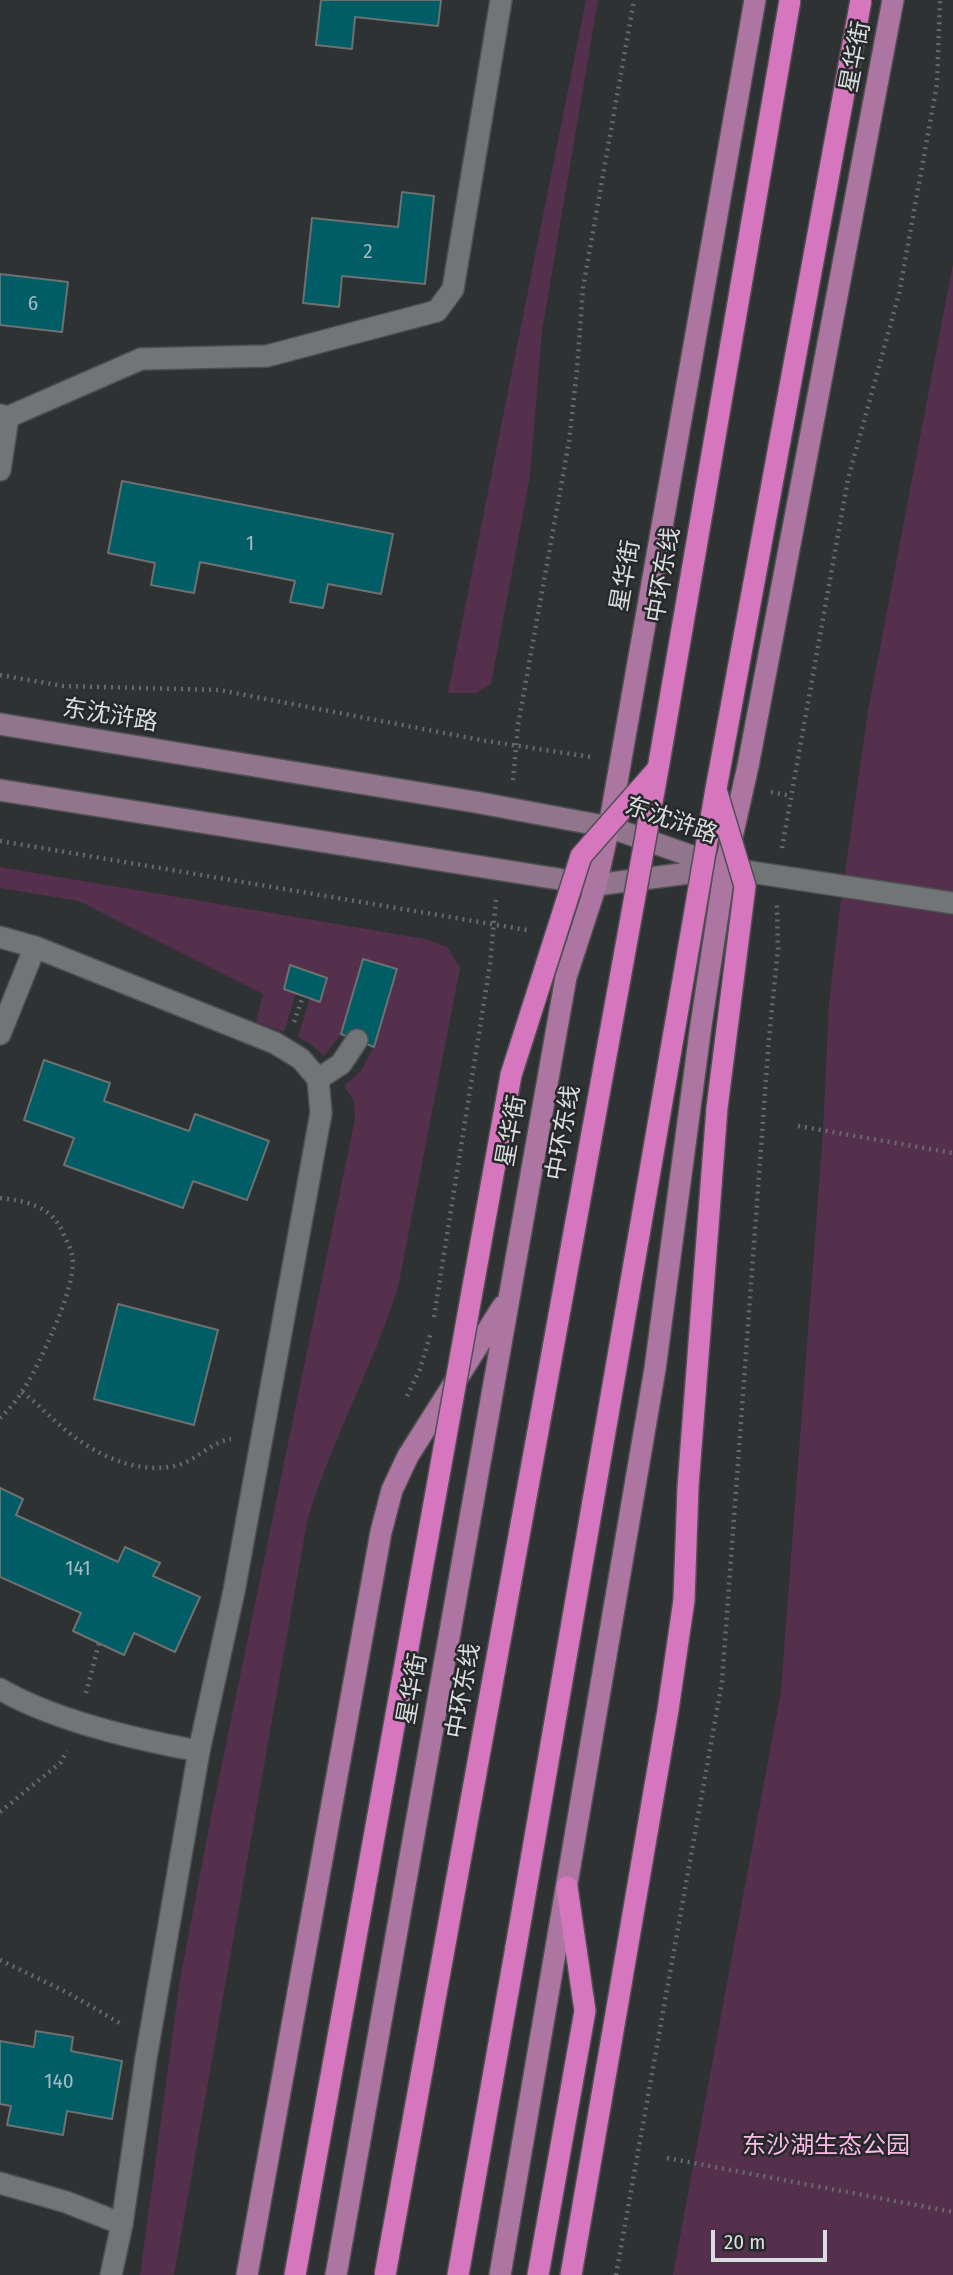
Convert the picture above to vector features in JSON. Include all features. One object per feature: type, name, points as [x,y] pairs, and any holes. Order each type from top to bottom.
[{"type":"highway","name":"中环东线","points":[[385,2275],[657,769],[790,0]]},
{"type":"highway","points":[[458,2275],[716,789],[861,0]]},
{"type":"highway","points":[[295,2275],[511,1075],[581,856],[657,769]]},
{"type":"highway","points":[[571,2275],[668,1710],[684,1600],[688,1487],[717,1108],[745,886],[716,789]]},
{"type":"highway","points":[[538,2275],[585,2011],[567,1887]]},
{"type":"main road","name":"星华街","points":[[336,2275],[566,977],[596,885],[609,827],[755,0]]},
{"type":"main road","name":"星华街","points":[[500,2275],[655,1369],[725,868],[893,0]]},
{"type":"main road","name":"东沈浒路","points":[[0,724],[510,808],[609,827],[725,868]]},
{"type":"main road","name":"东沈浒路","points":[[0,790],[596,885],[725,868]]},
{"type":"main road","points":[[247,2275],[382,1532],[393,1490],[408,1456],[510,1296]]},
{"type":"street","points":[[0,470],[4,416],[141,359],[267,356],[437,312],[453,289],[501,0]]},
{"type":"street","points":[[725,868],[776,878],[953,903]]},
{"type":"street","points":[[0,937],[35,947],[275,1043],[301,1059],[318,1079],[321,1113],[234,1591],[200,1751],[146,2058],[122,2224],[111,2275]]},
{"type":"street","points":[[0,1034],[35,947]]},
{"type":"street","points":[[318,1079],[341,1063],[357,1040]]},
{"type":"street","points":[[0,1689],[79,1722],[162,1745],[200,1751]]},
{"type":"street","points":[[0,2183],[66,2202],[122,2224]]},
{"type":"path","points":[[510,808],[517,725],[569,442],[583,288],[634,0]]},
{"type":"path","points":[[616,2275],[722,1682],[769,1038],[778,949],[776,878],[848,479],[899,295],[937,84],[940,0]]},
{"type":"path","points":[[0,675],[63,686],[219,690],[516,746],[621,762]]},
{"type":"path","points":[[743,786],[791,796]]},
{"type":"path","points":[[0,841],[529,930]]},
{"type":"path","points":[[402,1407],[420,1369],[431,1333],[490,964],[500,870]]},
{"type":"path","points":[[765,947],[778,949]]},
{"type":"path","points":[[798,1126],[953,1153]]},
{"type":"path","points":[[0,1198],[24,1200],[44,1208],[60,1224],[73,1257],[69,1289],[38,1363],[22,1392],[0,1418]]},
{"type":"path","points":[[22,1392],[83,1443],[132,1466],[158,1469],[181,1464],[221,1440],[239,1437]]},
{"type":"path","points":[[0,1960],[68,1993],[131,2030]]},
{"type":"path","points":[[667,2158],[953,2212]]},
{"type":"green space","points":[[586,0],[598,0],[542,331],[530,476],[491,684],[476,693],[448,693]]},
{"type":"green space","name":"东沙湖生态公园","points":[[953,264],[953,2275],[673,2275],[781,1691],[823,1132],[829,1004],[839,915],[868,711]]},
{"type":"green space","points":[[0,867],[425,939],[447,947],[460,968],[398,1287],[307,1522],[174,2275],[140,2275],[180,1980],[355,1119],[354,1101],[344,1086],[361,1071],[374,1047],[396,969],[363,959],[341,1034],[324,1056],[298,1037],[310,998],[326,978],[290,965],[284,989],[296,993],[284,1032],[256,1022],[263,994],[79,901],[0,888]]},
{"type":"building","points":[[321,0],[441,0],[438,26],[355,17],[352,49],[316,45]]},
{"type":"building","points":[[402,192],[434,196],[425,284],[342,276],[339,307],[303,303],[312,218],[398,227]]},
{"type":"building","points":[[0,274],[68,282],[62,332],[0,325]]},
{"type":"building","points":[[122,481],[393,534],[381,594],[328,584],[323,608],[290,602],[295,581],[200,562],[194,593],[151,585],[155,563],[108,553]]},
{"type":"building","points":[[363,959],[397,969],[374,1047],[341,1034]]},
{"type":"building","points":[[290,965],[327,978],[320,1002],[284,989]]},
{"type":"building","points":[[44,1060],[110,1083],[104,1101],[189,1131],[195,1114],[269,1141],[247,1200],[193,1181],[183,1208],[64,1165],[74,1138],[24,1120]]},
{"type":"building","points":[[118,1304],[218,1330],[194,1425],[94,1399]]},
{"type":"building","points":[[0,1488],[23,1499],[16,1515],[118,1562],[125,1547],[160,1563],[153,1576],[200,1597],[175,1652],[134,1633],[124,1655],[73,1631],[81,1613],[0,1577]]},
{"type":"building","points":[[36,2031],[73,2037],[71,2051],[122,2061],[112,2119],[67,2111],[63,2135],[7,2125],[11,2106],[0,2104],[0,2041],[34,2047]]}]
